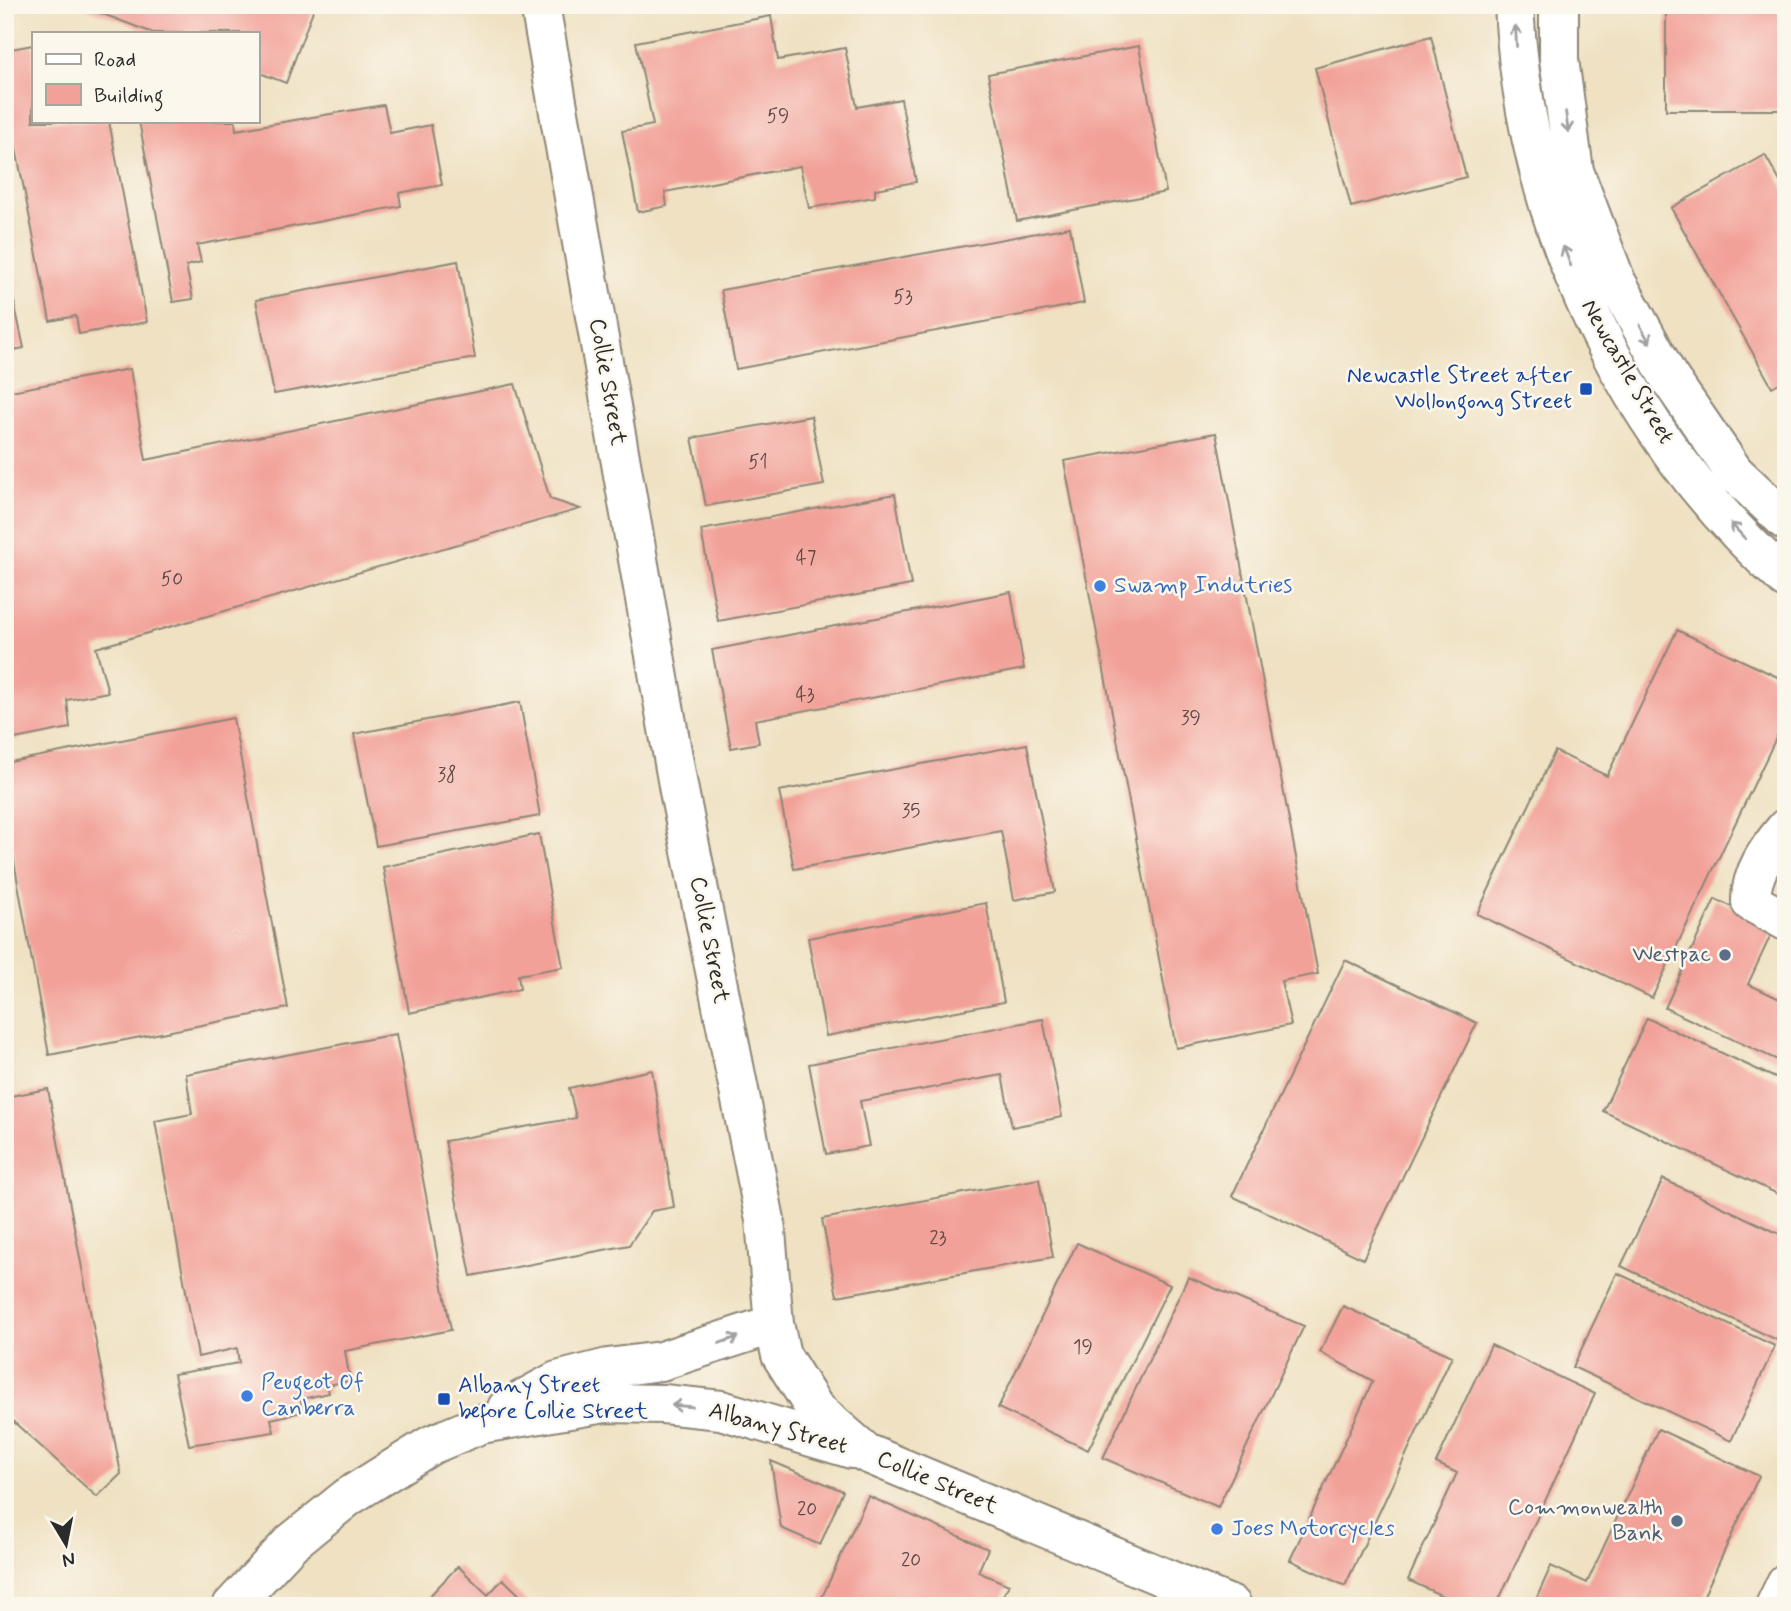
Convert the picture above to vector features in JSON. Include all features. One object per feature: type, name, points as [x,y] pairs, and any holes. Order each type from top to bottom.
[{"type":"street","name":"Collie Street","points":[[540,5],[679,791],[765,1220],[774,1324],[781,1355],[815,1409],[866,1453],[1232,1606]]},
{"type":"street","name":"Newcastle Street","points":[[1514,5],[1524,107],[1539,176],[1582,296],[1622,372],[1688,473],[1786,579]]},
{"type":"street","name":"Newcastle Street","points":[[1559,5],[1559,59],[1574,171],[1616,281],[1668,376],[1734,472],[1786,521]]},
{"type":"street","points":[[1786,828],[1770,846],[1751,892],[1751,902],[1786,921]]},
{"type":"street","name":"Albany Street","points":[[232,1606],[291,1543],[348,1497],[431,1445],[481,1423],[557,1381],[608,1368],[661,1361],[774,1324]]},
{"type":"street","name":"Albany Street","points":[[481,1423],[605,1403],[663,1404],[722,1410],[866,1453]]},
{"type":"street","points":[[1775,1606],[1786,1583]]},
{"type":"building","points":[[79,5],[315,5],[286,83],[259,73],[259,32],[150,32]]},
{"type":"building","points":[[1666,5],[1786,5],[1786,110],[1666,110]]},
{"type":"building","points":[[771,16],[778,60],[845,48],[857,107],[901,99],[916,182],[875,189],[875,197],[809,208],[800,166],[665,192],[667,206],[638,212],[622,131],[653,125],[636,42]]},
{"type":"building","points":[[1431,36],[1466,177],[1351,207],[1315,68]]},
{"type":"building","points":[[32,45],[32,122],[109,122],[147,322],[79,334],[76,316],[50,321],[5,93],[5,50]]},
{"type":"building","points":[[1139,46],[1166,192],[1017,221],[988,74]]},
{"type":"building","points":[[384,105],[390,133],[431,125],[442,185],[399,193],[401,206],[197,245],[201,262],[186,266],[193,299],[173,302],[139,122],[235,122],[236,130]]},
{"type":"building","points":[[1765,155],[1786,192],[1786,379],[1772,387],[1671,208]]},
{"type":"building","points":[[1070,227],[1084,303],[736,369],[721,290]]},
{"type":"building","points":[[5,260],[24,348],[5,352]]},
{"type":"building","points":[[458,261],[475,358],[274,394],[256,300]]},
{"type":"building","points":[[130,369],[146,460],[515,384],[550,499],[580,509],[96,648],[108,692],[67,700],[70,728],[5,741],[5,392]]},
{"type":"building","points":[[811,416],[824,485],[706,506],[692,438]]},
{"type":"building","points":[[1216,433],[1318,974],[1281,981],[1291,1025],[1176,1048],[1064,461]]},
{"type":"building","points":[[895,494],[911,585],[718,621],[701,530]]},
{"type":"building","points":[[1011,592],[1024,669],[755,720],[759,743],[731,748],[712,650]]},
{"type":"building","points":[[1677,630],[1786,681],[1786,717],[1652,998],[1477,914],[1555,751],[1607,776]]},
{"type":"building","points":[[520,702],[540,816],[376,846],[354,734]]},
{"type":"building","points":[[233,718],[288,1008],[49,1055],[5,812],[5,763]]},
{"type":"building","points":[[1027,744],[1055,892],[1014,900],[1001,831],[794,869],[779,791]]},
{"type":"building","points":[[539,834],[563,967],[518,975],[520,989],[409,1013],[383,867]]},
{"type":"building","name":"Westpac","points":[[1715,899],[1775,926],[1748,984],[1786,1002],[1786,1064],[1665,1008]]},
{"type":"building","points":[[986,903],[1004,1002],[826,1036],[808,938]]},
{"type":"building","points":[[1345,960],[1477,1023],[1363,1259],[1232,1196]]},
{"type":"building","points":[[1647,1018],[1786,1083],[1786,1198],[1603,1111]]},
{"type":"building","points":[[1043,1019],[1062,1117],[1012,1127],[1002,1075],[860,1101],[869,1146],[826,1154],[809,1064]]},
{"type":"building","points":[[396,1034],[451,1330],[345,1351],[350,1381],[327,1385],[329,1393],[301,1399],[302,1412],[271,1419],[274,1432],[189,1445],[174,1374],[239,1363],[237,1348],[198,1357],[155,1121],[192,1114],[186,1074]]},
{"type":"building","points":[[652,1070],[674,1207],[652,1211],[629,1245],[471,1276],[445,1141],[576,1118],[569,1088]]},
{"type":"building","points":[[48,1089],[121,1474],[97,1497],[5,1414],[5,1097]]},
{"type":"building","points":[[1039,1179],[1053,1257],[837,1296],[822,1219]]},
{"type":"building","points":[[1663,1179],[1786,1237],[1786,1333],[1781,1342],[1621,1266]]},
{"type":"building","points":[[1077,1243],[1170,1285],[1088,1450],[998,1408]]},
{"type":"building","points":[[1617,1273],[1775,1346],[1731,1441],[1573,1367]]},
{"type":"building","points":[[1188,1277],[1304,1326],[1218,1507],[1103,1458]]},
{"type":"building","points":[[1343,1306],[1452,1356],[1345,1586],[1290,1560],[1373,1381],[1320,1352]]},
{"type":"building","points":[[1491,1345],[1595,1394],[1496,1606],[1464,1606],[1408,1580],[1457,1473],[1436,1463]]},
{"type":"building","name":"Commonwealth Bank","points":[[1658,1429],[1759,1476],[1699,1606],[1533,1606],[1551,1566],[1587,1583]]},
{"type":"building","points":[[771,1461],[843,1491],[820,1545],[781,1528]]},
{"type":"building","points":[[868,1496],[988,1549],[978,1572],[1009,1585],[997,1606],[818,1606]]},
{"type":"building","points":[[458,1566],[488,1595],[503,1579],[531,1606],[420,1606]]},
{"type":"place","name":"Newcastle Street after Wollongong Street","points":[[1586,389]]},
{"type":"place","name":"Swamp Indutries","points":[[1100,586]]},
{"type":"place","name":"Westpac","points":[[1725,955]]},
{"type":"place","name":"Peugeot Of Canberra","points":[[247,1396]]},
{"type":"place","name":"Albany Street before Collie Street","points":[[444,1399]]},
{"type":"place","name":"Commonwealth Bank","points":[[1677,1521]]},
{"type":"place","name":"Joes Motorcycles","points":[[1217,1529]]}]
